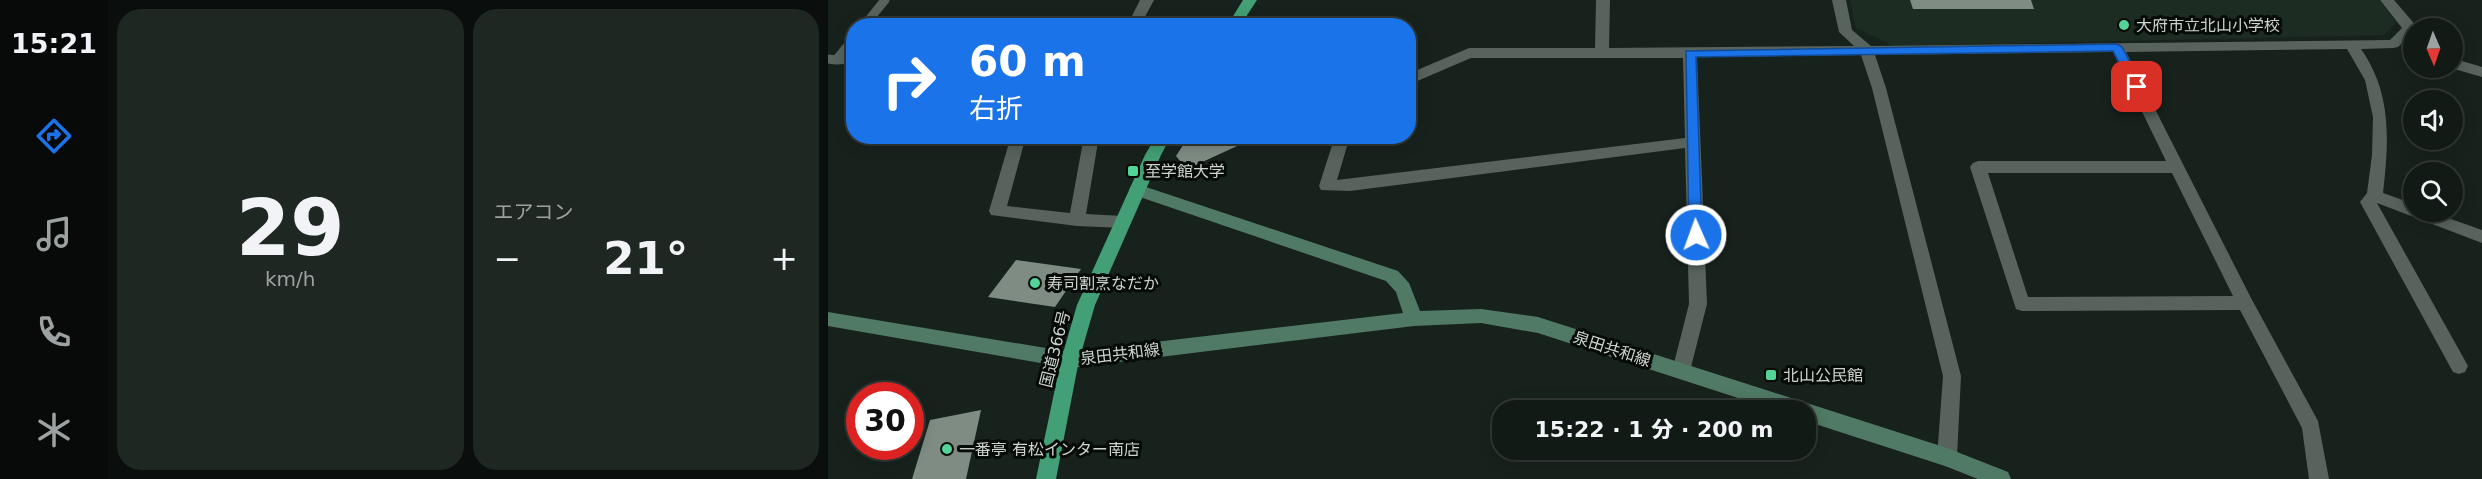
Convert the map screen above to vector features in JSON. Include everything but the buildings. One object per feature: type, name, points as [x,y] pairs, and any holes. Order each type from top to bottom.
[{"type":"highway","points":[[1238,18],[1250,0]]},
{"type":"highway","name":"国道366号","points":[[1046,479],[1070,360],[1086,305],[1160,144]]},
{"type":"main road","points":[[1137,190],[1392,276],[1403,288],[1414,319]]},
{"type":"main road","name":"泉田共和線","points":[[828,319],[1070,360],[1414,319],[1481,316],[1538,325],[1771,400]]},
{"type":"main road","name":"泉田共和線","points":[[1816,415],[1947,458],[2001,479]]},
{"type":"street","points":[[1137,18],[1147,0]]},
{"type":"street","points":[[1602,53],[1603,0]]},
{"type":"street","points":[[1839,0],[1846,32],[1866,49],[1879,88],[1952,376],[1947,458]]},
{"type":"street","points":[[2387,0],[2403,21]]},
{"type":"street","points":[[1416,76],[1469,53],[1690,53],[2393,44],[2403,37]]},
{"type":"street","points":[[2351,44],[2365,62],[2381,108],[2382,140],[2375,196],[2368,202],[2459,366]]},
{"type":"street","points":[[2117,47],[2245,303],[2311,427],[2319,479]]},
{"type":"street","points":[[1680,371],[1698,304],[1690,53]]},
{"type":"street","points":[[2463,66],[2482,72]]},
{"type":"street","points":[[1340,144],[1327,186],[1693,142]]},
{"type":"street","points":[[1017,144],[997,211],[1077,220],[1123,222]]},
{"type":"street","points":[[1077,220],[1091,144]]},
{"type":"street","points":[[2177,167],[1978,167],[2022,304],[2245,303]]},
{"type":"street","points":[[2375,196],[2403,207]]},
{"type":"street","points":[[2443,222],[2482,237]]},
{"type":"lane","points":[[870,18],[885,0]]},
{"type":"lane","points":[[832,60],[846,46]]},
{"type":"shaded area","name":"大府市立北山小学校","points":[[1850,0],[2379,0],[2396,22],[2384,35],[1894,46],[1856,28]]},
{"type":"place","name":"大府市立北山小学校","points":[[2124,25]]},
{"type":"place","name":"至学館大学","points":[[1133,171]]},
{"type":"place","name":"寿司割烹なだか","points":[[1035,283]]},
{"type":"place","name":"北山公民館","points":[[1771,375]]},
{"type":"place","name":"一番亭 有松インター南店","points":[[947,449]]},
{"type":"route","points":[[1696,235],[1690,53],[2117,47],[2137,87]]}]
